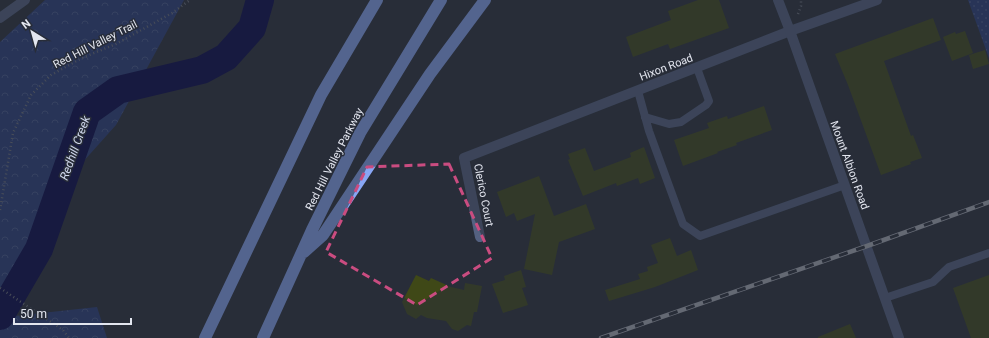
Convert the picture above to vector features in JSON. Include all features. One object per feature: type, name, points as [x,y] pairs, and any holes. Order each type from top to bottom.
[{"type":"highway","points":[[205,338],[321,95],[377,0]]},
{"type":"highway","name":"Red Hill Valley Parkway","points":[[263,338],[360,133],[441,0]]},
{"type":"highway","points":[[301,255],[324,235],[430,74],[485,0]]},
{"type":"street","points":[[0,18],[25,0]]},
{"type":"street","name":"Mount Albion Road","points":[[778,0],[899,338]]},
{"type":"street","name":"Hixon Road","points":[[464,158],[790,31],[877,0]]},
{"type":"street","name":"Clerico Court","points":[[464,158],[480,237]]},
{"type":"lane","points":[[645,117],[669,124],[681,122],[706,105],[709,101],[697,68]]},
{"type":"lane","points":[[638,91],[645,117],[683,224],[700,236],[845,185]]},
{"type":"lane","points":[[885,298],[933,282],[948,267],[989,253]]},
{"type":"path","name":"Red Hill Valley Trail","points":[[0,210],[13,133],[31,95],[51,76],[82,58],[116,44],[172,13],[190,0]]},
{"type":"path","points":[[0,288],[63,330],[69,338]]},
{"type":"highlighted area","points":[[449,164],[492,258],[417,305],[326,252],[367,167]]},
{"type":"green space","points":[[45,0],[184,0],[116,125],[47,202],[14,270],[5,317],[97,307],[107,338],[0,338],[0,42]]},
{"type":"green space","points":[[968,0],[989,0],[989,58]]},
{"type":"building","points":[[698,0],[719,0],[729,28],[670,49],[668,44],[633,57],[626,37],[671,20],[668,11]]},
{"type":"building","points":[[933,18],[941,40],[884,61],[911,136],[913,135],[922,158],[910,162],[911,164],[881,175],[835,54]]},
{"type":"building","points":[[965,31],[973,53],[952,61],[943,37],[955,32],[956,34]]},
{"type":"building","points":[[985,50],[989,64],[973,69],[969,55]]},
{"type":"building","points":[[764,106],[772,130],[736,143],[737,145],[683,166],[674,140],[709,128],[707,123],[727,116],[728,119]]},
{"type":"building","points":[[644,147],[655,178],[640,184],[638,178],[617,186],[616,183],[583,196],[568,160],[570,159],[568,154],[585,148],[594,171],[631,157],[630,153]]},
{"type":"building","points":[[539,176],[554,216],[586,204],[595,229],[559,242],[552,275],[524,269],[535,214],[517,221],[514,213],[506,217],[497,192]]},
{"type":"building","points":[[670,238],[677,256],[691,250],[698,270],[655,287],[609,301],[605,290],[640,279],[638,274],[648,271],[647,267],[658,263],[651,245]]},
{"type":"building","points":[[521,270],[526,287],[522,288],[528,305],[503,313],[492,284],[505,280],[504,276]]},
{"type":"building","points":[[416,275],[429,281],[431,278],[451,287],[464,290],[465,283],[482,286],[477,312],[474,312],[471,326],[467,325],[458,331],[452,329],[446,321],[427,318],[421,315],[416,319],[407,314],[402,302]]},
{"type":"building","points":[[989,275],[989,338],[971,338],[953,288]]},
{"type":"building","points":[[850,324],[856,338],[818,338],[818,337]]},
{"type":"waterway","name":"Redhill Creek","points":[[0,316],[39,249],[87,112],[118,90],[202,70],[226,57],[252,28],[260,0]]},
{"type":"railway","points":[[601,338],[989,202]]}]
